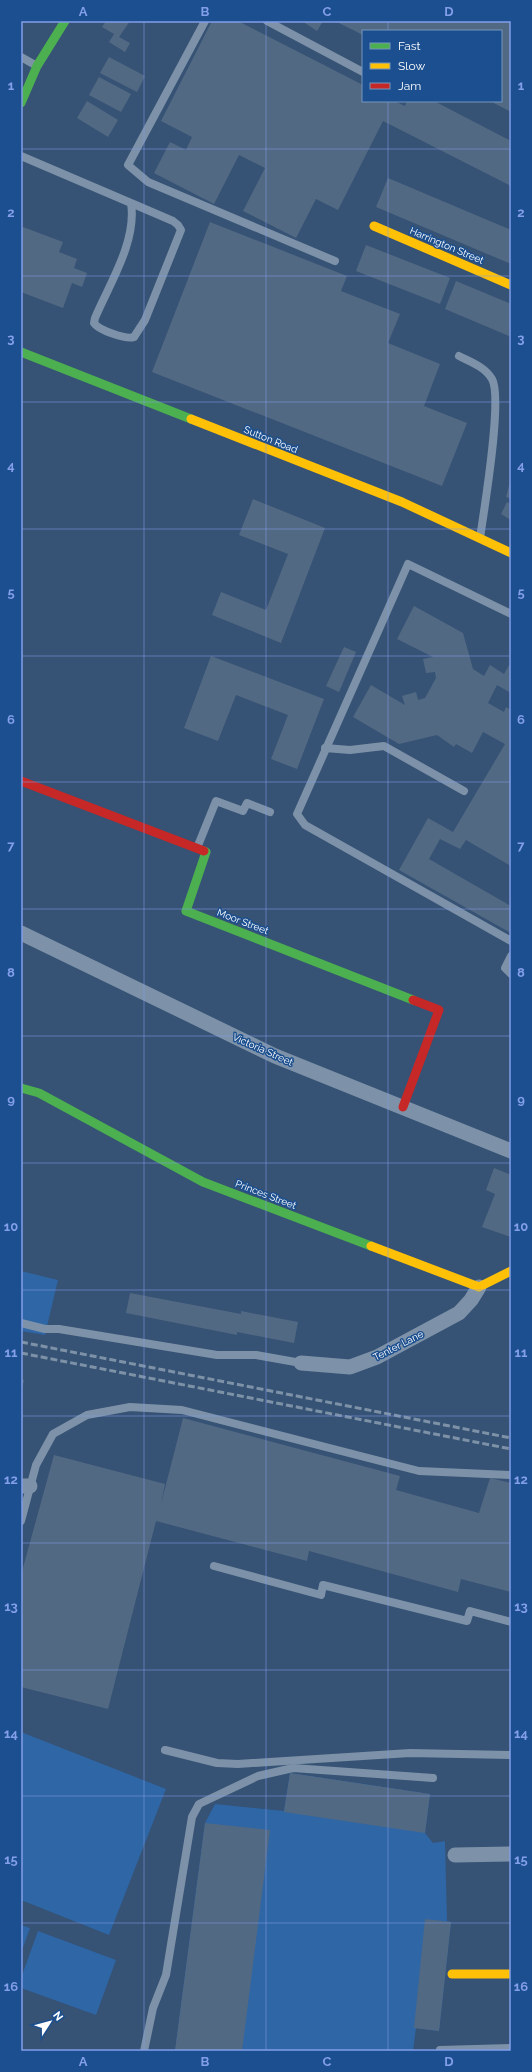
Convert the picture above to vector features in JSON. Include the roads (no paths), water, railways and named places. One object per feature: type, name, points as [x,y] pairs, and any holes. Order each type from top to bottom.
[{"type":"main road","points":[[21,103],[37,66],[65,21]]},
{"type":"main road","name":"Harrington Street","points":[[374,226],[511,285]]},
{"type":"main road","name":"Sutton Road","points":[[21,352],[402,502],[511,553]]},
{"type":"main road","points":[[21,781],[197,849]]},
{"type":"main road","name":"Moor Street","points":[[197,849],[206,852],[186,911],[439,1010],[403,1107]]},
{"type":"main road","name":"Princes Street","points":[[21,1088],[39,1093],[204,1182],[479,1287]]},
{"type":"main road","points":[[479,1287],[511,1271]]},
{"type":"main road","points":[[452,1974],[511,1974]]},
{"type":"street","name":"Victoria Street","points":[[21,933],[275,1056],[511,1151]]},
{"type":"street","name":"Tenter Lane","points":[[301,1363],[350,1368],[377,1357],[459,1313],[471,1300],[479,1287]]},
{"type":"street","points":[[455,1856],[511,1854]]},
{"type":"lane","points":[[205,21],[128,165],[148,182],[335,261]]},
{"type":"lane","points":[[267,21],[362,71]]},
{"type":"lane","points":[[21,57],[37,66]]},
{"type":"lane","points":[[21,156],[132,203],[173,221],[181,230],[145,320],[134,337],[128,338],[98,328],[94,323],[129,241],[133,214],[132,203]]},
{"type":"lane","points":[[459,356],[480,366],[492,379],[495,388],[496,416],[480,538]]},
{"type":"lane","points":[[511,614],[408,564],[297,814],[305,825],[511,941]]},
{"type":"lane","points":[[325,748],[350,750],[384,746],[464,791]]},
{"type":"lane","points":[[197,849],[216,801],[243,811],[247,803],[270,812]]},
{"type":"lane","points":[[511,956],[505,968],[511,974]]},
{"type":"lane","points":[[21,1323],[45,1329],[59,1329],[217,1355],[256,1355],[301,1363]]},
{"type":"lane","points":[[21,1521],[26,1486],[53,1434],[87,1415],[130,1407],[182,1410],[418,1471],[511,1475]]},
{"type":"lane","points":[[214,1566],[321,1595],[323,1585],[467,1621],[470,1611],[511,1622]]},
{"type":"lane","points":[[165,1750],[217,1763],[277,1762],[410,1754],[511,1755]]},
{"type":"lane","points":[[273,1772],[277,1762]]},
{"type":"lane","points":[[144,2051],[153,2008],[166,1975],[192,1817],[199,1804],[258,1776],[293,1768],[433,1778]]},
{"type":"lane","points":[[440,2050],[511,2048]]},
{"type":"railway","points":[[21,1342],[511,1438]]},
{"type":"railway","points":[[21,1353],[511,1449]]}]
